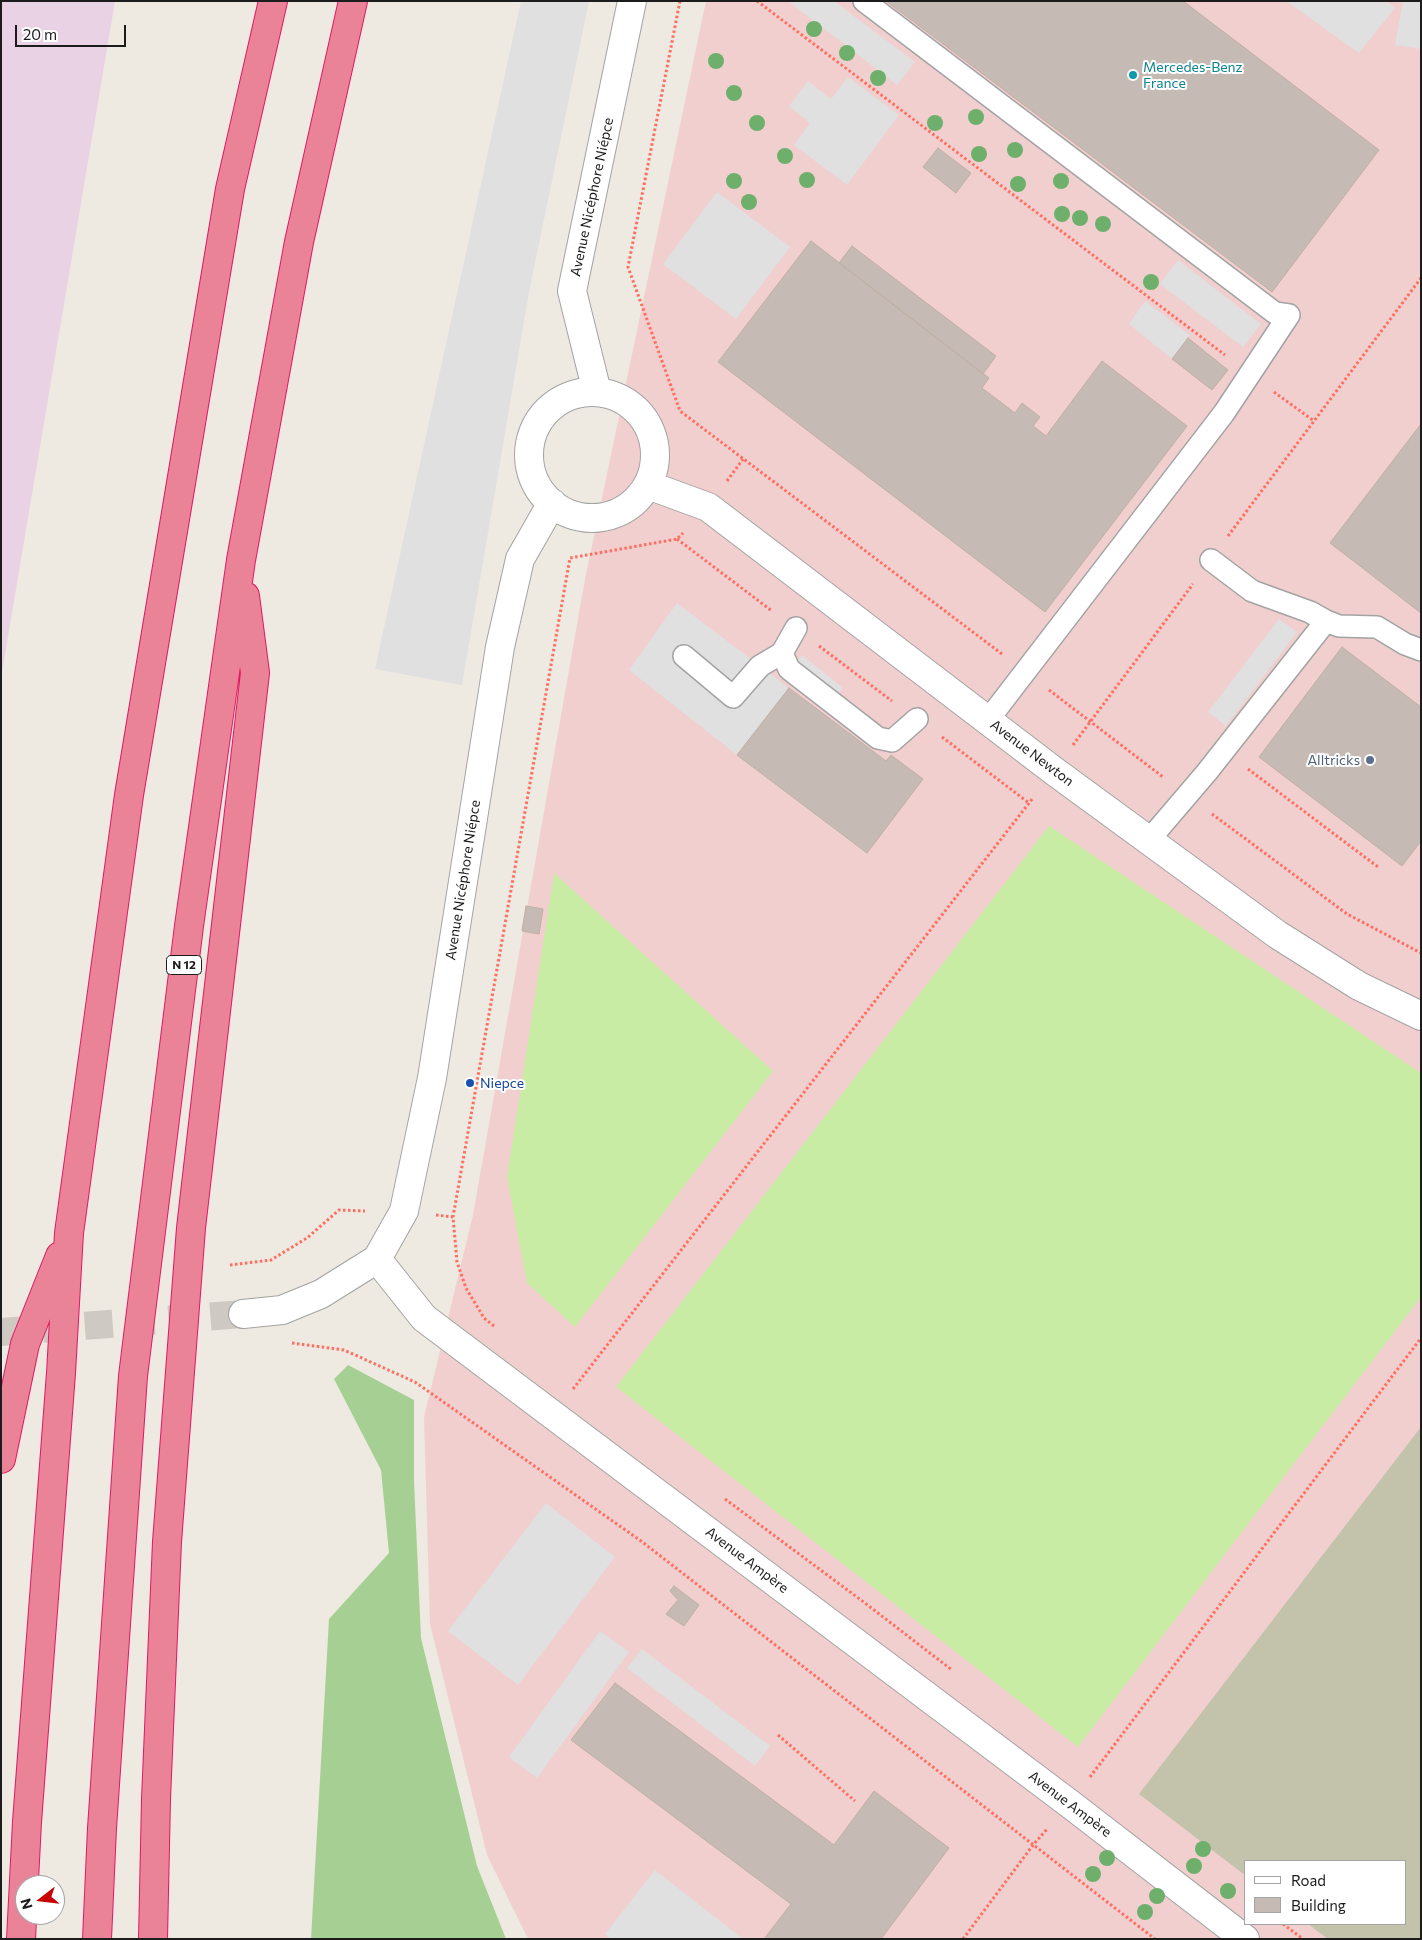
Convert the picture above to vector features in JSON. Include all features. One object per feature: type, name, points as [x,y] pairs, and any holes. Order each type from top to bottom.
[{"type":"highway","points":[[22,1939],[28,1822],[61,1373],[69,1233],[126,814],[142,716],[230,189],[273,1]]},
{"type":"highway","name":"N 12","points":[[97,1939],[102,1828],[133,1376],[189,926],[241,560],[299,242],[353,1]]},
{"type":"highway","points":[[153,1939],[156,1799],[167,1542],[190,1228],[255,673],[241,560]]},
{"type":"highway","points":[[1,1459],[25,1344],[69,1233]]},
{"type":"street","name":"Avenue Nicéphore Niépce","points":[[597,392],[572,291],[632,1]]},
{"type":"street","points":[[597,392],[618,397],[635,408],[648,425],[654,444],[655,465],[648,485],[637,500],[622,511],[604,517],[586,517],[567,513],[552,503],[539,488],[531,469],[529,450],[534,430],[544,413],[559,400],[578,393],[597,392]]},
{"type":"street","name":"Avenue Newton","points":[[648,485],[708,507],[1054,771],[1278,935],[1359,986],[1421,1016]]},
{"type":"street","name":"Avenue Nicéphore Niépce","points":[[377,1259],[404,1211],[432,1078],[500,647],[520,559],[552,503]]},
{"type":"street","points":[[243,1314],[282,1310],[321,1294],[377,1259]]},
{"type":"street","name":"Avenue Ampère","points":[[377,1259],[424,1318],[1070,1804],[1245,1939]]},
{"type":"lane","points":[[864,1],[1276,313],[1288,315],[1224,413],[988,720]]},
{"type":"lane","points":[[1211,560],[1252,591],[1310,612],[1326,622],[1339,626],[1376,627],[1405,644],[1421,650]]},
{"type":"lane","points":[[1149,840],[1224,751],[1326,622]]},
{"type":"lane","points":[[684,656],[733,697],[760,666],[782,653],[796,628]]},
{"type":"lane","points":[[782,653],[789,669],[878,738],[892,741],[917,719]]},
{"type":"path","points":[[680,1],[628,267],[680,411],[1025,671],[1187,796],[1347,914],[1421,953]]},
{"type":"path","points":[[757,1],[1314,421]]},
{"type":"path","points":[[554,1414],[1054,771],[1421,278]]},
{"type":"path","points":[[499,1330],[484,1318],[466,1288],[457,1262],[453,1217],[570,558],[677,539],[708,507],[743,459]]},
{"type":"path","points":[[677,539],[1029,803]]},
{"type":"path","points":[[1224,751],[1378,867]]},
{"type":"path","points":[[230,1265],[272,1260],[307,1238],[339,1210],[404,1211],[453,1217]]},
{"type":"path","points":[[963,1939],[1033,1845],[1070,1804],[1421,1338]]},
{"type":"path","points":[[288,1342],[344,1350],[415,1382],[640,1541],[1155,1939]]},
{"type":"path","points":[[566,1382],[582,1394]]},
{"type":"path","points":[[718,1494],[956,1673]]},
{"type":"path","points":[[778,1734],[855,1801]]},
{"type":"path","points":[[1082,1771],[1098,1783]]},
{"type":"path","points":[[1284,1925],[1303,1939]]},
{"type":"shaded area","points":[[1,1],[115,1],[1,678]]},
{"type":"shaded area","points":[[521,1],[589,1],[529,292],[462,685],[375,669]]},
{"type":"shaded area","points":[[706,1],[1421,1],[1421,1939],[528,1939],[487,1855],[430,1624],[424,1417],[473,1215],[585,579]]},
{"type":"shaded area","points":[[788,1],[834,1],[915,62],[897,85]]},
{"type":"shaded area","points":[[1286,1],[1386,1],[1395,8],[1359,53]]},
{"type":"shaded area","points":[[1403,1],[1421,1],[1421,49],[1395,45]]},
{"type":"shaded area","points":[[848,77],[899,115],[847,185],[794,145],[810,123],[789,106],[808,81],[831,99]]},
{"type":"shaded area","points":[[717,192],[790,247],[736,319],[663,264]]},
{"type":"shaded area","points":[[1178,260],[1261,324],[1243,347],[1160,284]]},
{"type":"shaded area","points":[[1145,301],[1190,335],[1172,359],[1129,324]]},
{"type":"shaded area","points":[[677,603],[789,688],[737,755],[629,670]]},
{"type":"shaded area","points":[[1279,619],[1297,632],[1226,726],[1208,712]]},
{"type":"shaded area","points":[[802,655],[843,688],[837,696],[796,663]]},
{"type":"shaded area","points":[[1421,1427],[1421,1939],[1328,1939],[1309,1925],[1407,1925],[1407,1860],[1244,1860],[1244,1874],[1139,1794]]},
{"type":"shaded area","points":[[546,1503],[615,1557],[518,1685],[448,1631]]},
{"type":"shaded area","points":[[600,1631],[629,1652],[537,1778],[509,1757]]},
{"type":"shaded area","points":[[642,1649],[770,1746],[755,1766],[627,1668]]},
{"type":"shaded area","points":[[655,1870],[743,1939],[611,1939],[605,1934]]},
{"type":"green space","points":[[1049,826],[1421,1073],[1421,1297],[1078,1747],[616,1387]]},
{"type":"green space","points":[[554,873],[773,1071],[575,1327],[527,1283],[507,1177]]},
{"type":"green space","points":[[348,1365],[414,1400],[414,1481],[421,1638],[477,1866],[506,1939],[311,1939],[329,1619],[389,1553],[381,1470],[334,1379]]},
{"type":"building","name":"Mercedes-Benz France","points":[[886,1],[1183,1],[1379,150],[1272,292]]},
{"type":"building","points":[[938,148],[971,173],[956,193],[923,167]]},
{"type":"building","points":[[811,241],[989,378],[982,388],[1015,413],[1022,403],[1040,417],[1033,426],[1046,436],[1102,361],[1187,426],[1045,612],[718,362]]},
{"type":"building","points":[[852,246],[996,356],[983,374],[839,263]]},
{"type":"building","points":[[1188,338],[1228,370],[1212,390],[1172,359]]},
{"type":"building","points":[[1421,424],[1421,613],[1330,543]]},
{"type":"building","points":[[1342,647],[1421,707],[1421,841],[1402,866],[1259,757]]},
{"type":"building","points":[[789,688],[886,761],[891,755],[923,779],[867,853],[737,755]]},
{"type":"building","points":[[526,906],[543,909],[539,934],[522,931]]},
{"type":"building","points":[[674,1586],[699,1605],[684,1626],[666,1614],[678,1600],[670,1591]]},
{"type":"building","points":[[615,1683],[834,1845],[874,1791],[949,1848],[881,1939],[764,1939],[791,1904],[571,1740]]},
{"type":"tunnel","points":[[1,1332],[243,1314]]},
{"type":"place","name":"Mercedes-Benz France","points":[[1133,75]]},
{"type":"place","name":"Alltricks","points":[[1370,760]]},
{"type":"place","name":"Niepce","points":[[470,1083]]}]
